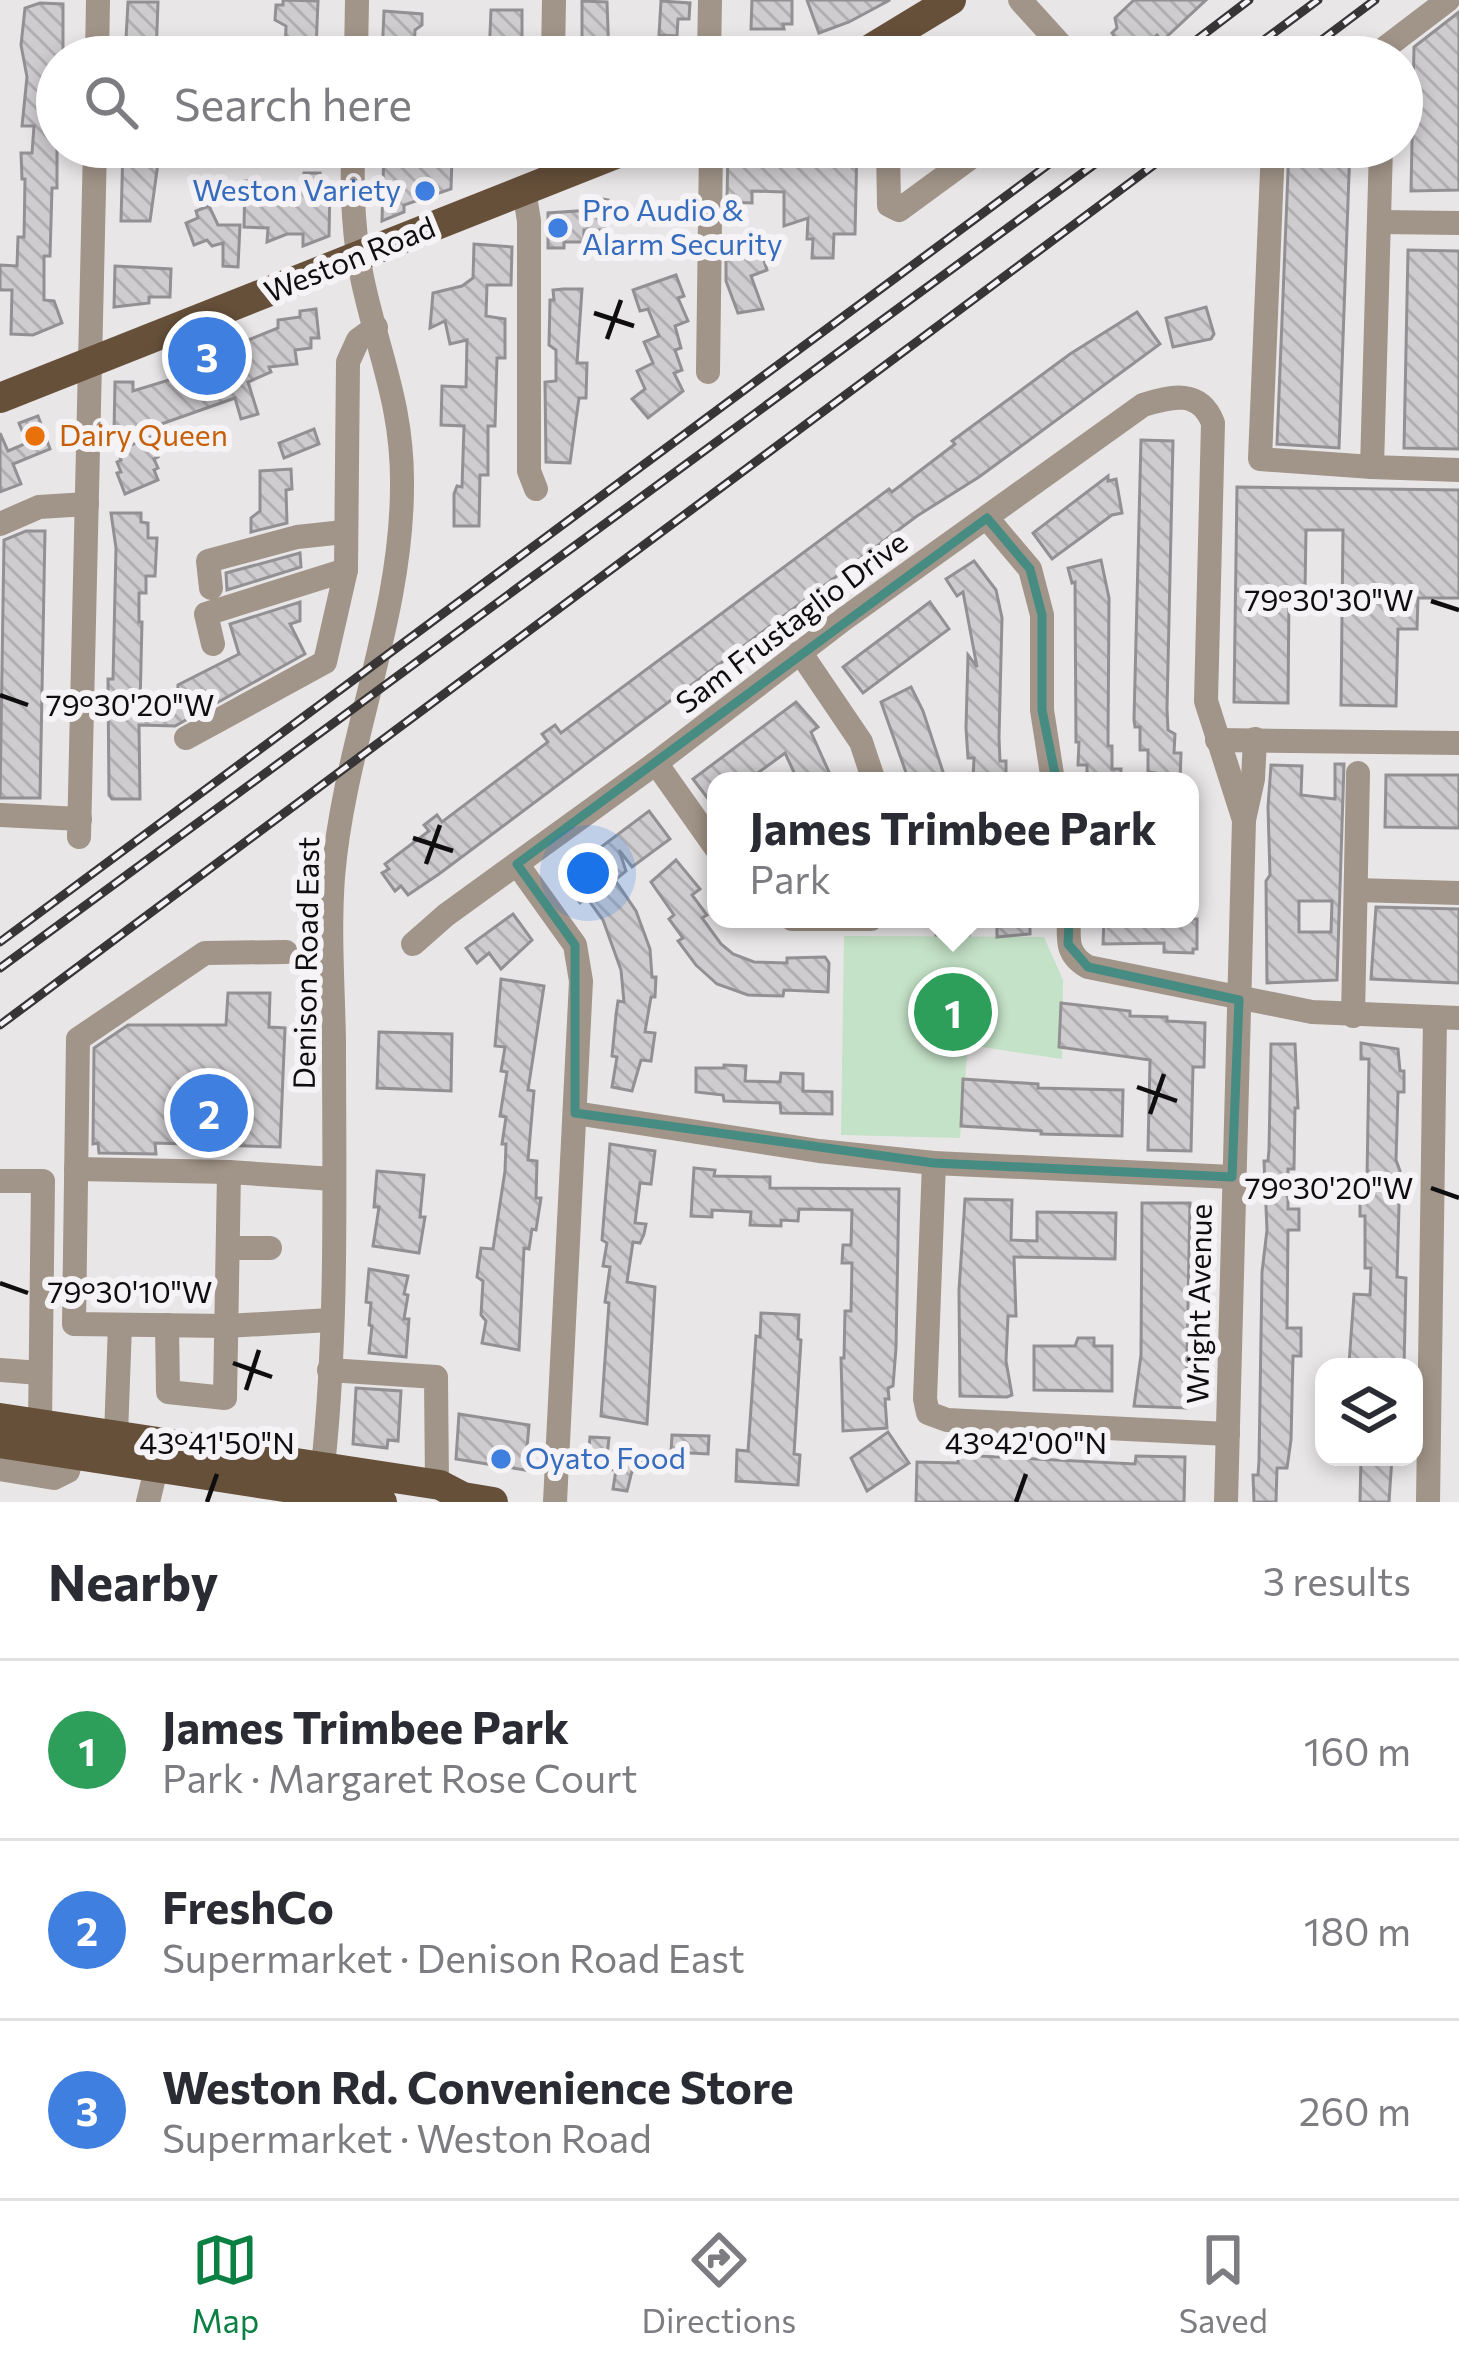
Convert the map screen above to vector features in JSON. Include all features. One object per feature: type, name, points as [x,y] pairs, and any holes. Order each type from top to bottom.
[{"type":"main road","points":[[899,36],[951,0]]},
{"type":"main road","name":"Weston Road","points":[[0,398],[580,168]]},
{"type":"main road","points":[[0,1418],[116,1435],[382,1502]]},
{"type":"main road","points":[[0,1443],[319,1487],[461,1498]]},
{"type":"street","points":[[97,36],[98,0]]},
{"type":"street","points":[[356,36],[357,0]]},
{"type":"street","points":[[553,36],[554,0]]},
{"type":"street","points":[[709,36],[710,0]]},
{"type":"street","points":[[1402,36],[1448,0]]},
{"type":"street","points":[[1024,4],[1053,36]]},
{"type":"street","points":[[0,815],[79,828],[94,168]]},
{"type":"street","name":"Denison Road East","points":[[319,1487],[329,1370],[333,879],[344,797],[392,605],[402,524],[401,433],[391,376],[358,257],[353,168]]},
{"type":"street","points":[[536,489],[529,471],[529,221],[543,168]]},
{"type":"street","points":[[708,372],[711,168]]},
{"type":"street","points":[[888,168],[889,205],[899,210],[956,168]]},
{"type":"street","points":[[1272,168],[1260,459],[1459,470]]},
{"type":"street","points":[[1372,467],[1381,168]]},
{"type":"street","points":[[1381,222],[1459,223]]},
{"type":"street","points":[[186,738],[326,662],[346,570],[348,362],[358,340],[376,327]]},
{"type":"street","name":"Sam Frustaglio Drive","points":[[412,944],[800,652],[1143,405],[1173,396],[1195,399],[1208,408],[1213,423]]},
{"type":"street","name":"Wright Avenue","points":[[1213,423],[1206,701],[1244,820]]},
{"type":"street","points":[[0,524],[39,507],[87,505]]},
{"type":"street","points":[[987,518],[1030,569],[1042,615],[1042,710],[1052,772]]},
{"type":"street","points":[[211,588],[208,561],[297,537],[344,532]]},
{"type":"street","points":[[213,644],[206,614],[346,570]]},
{"type":"street","points":[[310,643],[335,627]]},
{"type":"street","points":[[800,652],[861,742],[871,772]]},
{"type":"street","name":"Wright Avenue","points":[[1226,1502],[1244,820],[1255,739]]},
{"type":"street","points":[[1217,740],[1459,743]]},
{"type":"street","points":[[656,763],[707,835]]},
{"type":"street","points":[[1353,1016],[1358,772]]},
{"type":"street","points":[[517,864],[575,945],[581,981],[556,1502]]},
{"type":"street","points":[[1356,890],[1459,893]]},
{"type":"street","points":[[1069,928],[1068,944],[1075,960],[1088,967],[1239,1000],[1353,1016],[1447,1017],[1428,1502]]},
{"type":"street","points":[[286,952],[205,953],[79,1039],[74,1324],[226,1326],[330,1320]]},
{"type":"street","points":[[575,1113],[819,1151],[934,1163],[1232,1177]]},
{"type":"street","points":[[934,1163],[928,1413],[947,1420],[1228,1434]]},
{"type":"street","points":[[76,1169],[333,1179]]},
{"type":"street","points":[[167,1325],[168,1392],[225,1398],[229,1172]]},
{"type":"street","points":[[0,1181],[43,1181],[40,1424]]},
{"type":"street","points":[[228,1248],[270,1248]]},
{"type":"street","points":[[116,1435],[120,1325]]},
{"type":"street","points":[[0,1370],[40,1373]]},
{"type":"street","points":[[329,1370],[436,1377],[461,1498]]},
{"type":"street","points":[[0,1469],[54,1478],[68,1471],[73,1454]]},
{"type":"street","points":[[148,1502],[157,1465]]},
{"type":"highlighted area","points":[[987,518],[1030,569],[1042,615],[1042,710],[1072,858],[1068,944],[1088,967],[1239,1000],[1232,1177],[934,1163],[575,1113],[575,945],[517,864]]},
{"type":"green space","points":[[844,936],[1044,937],[1063,980],[1062,1059],[968,1045],[960,1138],[841,1135]]},
{"type":"building","points":[[283,0],[318,1],[317,36],[286,36],[286,26],[275,20],[276,5],[283,5]]},
{"type":"building","points":[[752,0],[792,0],[792,24],[783,24],[784,29],[751,29]]},
{"type":"building","points":[[807,0],[890,0],[819,33]]},
{"type":"building","points":[[1134,0],[1206,0],[1167,36],[1114,36],[1115,18]]},
{"type":"building","points":[[582,1],[607,2],[608,36],[582,36]]},
{"type":"building","points":[[661,1],[690,3],[689,19],[678,19],[677,36],[659,35]]},
{"type":"building","points":[[128,2],[158,2],[157,36],[126,36]]},
{"type":"building","points":[[63,4],[63,36],[36,36],[36,168],[57,168],[50,256],[44,256],[44,300],[54,301],[62,323],[33,335],[11,334],[12,290],[0,290],[0,265],[17,266],[18,237],[24,237],[21,153],[32,153],[34,126],[22,126],[27,77],[21,45],[25,8]]},
{"type":"building","points":[[491,10],[522,10],[522,36],[490,36]]},
{"type":"building","points":[[384,11],[422,14],[415,36],[383,36]]},
{"type":"building","points":[[1459,12],[1459,190],[1411,191],[1411,168],[1423,168],[1423,40]]},
{"type":"building","points":[[122,168],[157,168],[150,221],[121,221]]},
{"type":"building","points":[[383,168],[452,168],[451,189],[404,205],[404,212],[382,221]]},
{"type":"building","points":[[728,168],[857,168],[855,234],[834,234],[833,258],[812,258],[808,218],[784,226],[784,192],[752,191],[752,203],[727,202]]},
{"type":"building","points":[[1288,168],[1349,168],[1339,448],[1277,444]]},
{"type":"building","points":[[304,173],[320,173],[320,183],[330,183],[329,236],[303,246],[303,234],[267,242],[268,228],[244,227],[245,181],[304,185]]},
{"type":"building","points":[[591,197],[608,200],[605,230],[584,230],[584,242],[548,248],[548,213],[591,210]]},
{"type":"building","points":[[209,206],[218,225],[240,225],[238,267],[223,266],[223,243],[212,246],[207,240],[194,245],[186,223],[198,218],[196,211]]},
{"type":"building","points":[[758,241],[767,270],[751,276],[763,309],[738,313],[726,281],[726,248]]},
{"type":"building","points":[[474,244],[512,247],[511,285],[487,285],[486,316],[505,319],[505,358],[497,358],[495,426],[488,426],[488,475],[480,475],[479,526],[454,526],[454,494],[457,486],[462,487],[464,426],[441,425],[442,386],[466,387],[467,340],[450,344],[445,321],[430,328],[433,293],[462,286],[473,278]]},
{"type":"building","points":[[1408,250],[1459,251],[1459,449],[1404,448]]},
{"type":"building","points":[[115,266],[171,269],[170,297],[149,297],[149,303],[114,307]]},
{"type":"building","points":[[676,275],[684,296],[678,298],[688,321],[675,326],[681,348],[675,350],[682,370],[674,373],[683,391],[648,418],[632,399],[645,389],[637,371],[653,363],[644,342],[659,336],[648,309],[640,311],[633,290]]},
{"type":"building","points":[[582,289],[577,363],[587,363],[586,398],[579,398],[570,463],[546,462],[545,382],[556,381],[556,350],[549,345],[550,300],[554,300],[553,290]]},
{"type":"building","points":[[1206,307],[1214,334],[1211,339],[1173,347],[1166,318]]},
{"type":"building","points":[[316,309],[319,338],[311,338],[311,348],[295,350],[297,364],[269,367],[271,372],[248,382],[258,414],[241,419],[235,398],[151,431],[114,431],[115,382],[133,382],[133,391],[202,370],[197,352],[240,338],[241,343],[278,328],[278,320]]},
{"type":"building","points":[[1137,312],[1160,344],[979,477],[917,516],[439,874],[408,895],[401,886],[395,891],[382,873],[389,869],[385,864],[429,831],[424,825],[437,815],[442,822],[548,742],[542,734],[555,725],[561,733],[889,489],[892,492],[1070,354]]},
{"type":"building","points":[[38,416],[50,449],[13,464],[21,484],[0,492],[0,433],[8,451],[27,443],[19,423]]},
{"type":"building","points":[[314,429],[319,444],[284,458],[279,443]]},
{"type":"building","points":[[150,437],[158,457],[154,470],[158,480],[125,494],[117,473],[121,460],[117,451]]},
{"type":"building","points":[[1141,440],[1173,441],[1167,709],[1168,730],[1175,734],[1174,753],[1181,753],[1180,772],[1148,772],[1148,750],[1140,750],[1140,727],[1135,727]]},
{"type":"building","points":[[291,469],[287,523],[251,532],[251,518],[260,511],[260,471]]},
{"type":"building","points":[[1108,476],[1108,481],[1116,479],[1122,513],[1112,515],[1052,559],[1033,533]]},
{"type":"building","points":[[1237,487],[1459,490],[1459,598],[1418,598],[1417,629],[1398,629],[1396,706],[1341,705],[1343,530],[1306,530],[1305,591],[1289,591],[1288,703],[1234,702]]},
{"type":"building","points":[[111,513],[141,513],[141,522],[148,523],[148,538],[157,538],[155,576],[146,576],[146,593],[139,593],[140,706],[177,707],[178,685],[239,654],[230,624],[300,602],[300,621],[290,624],[305,654],[175,726],[139,725],[140,799],[109,795],[108,679],[113,679],[116,548]]},
{"type":"building","points":[[26,531],[45,531],[40,798],[0,798],[4,540]]},
{"type":"building","points":[[300,553],[301,567],[227,590],[226,573]]},
{"type":"building","points":[[1101,560],[1109,598],[1108,746],[1112,746],[1112,769],[1121,772],[1087,772],[1087,765],[1078,765],[1075,582],[1068,568]]},
{"type":"building","points":[[974,561],[996,590],[1002,618],[1000,761],[1006,761],[1006,772],[973,772],[974,758],[968,758],[968,655],[977,667],[963,592],[957,596],[946,579]]},
{"type":"building","points":[[930,602],[949,629],[863,693],[843,667]]},
{"type":"building","points":[[911,687],[943,772],[906,772],[881,702]]},
{"type":"building","points":[[796,702],[818,727],[811,732],[829,772],[794,772],[785,753],[759,772],[707,772],[707,797],[693,779]]},
{"type":"building","points":[[1335,764],[1344,764],[1337,980],[1267,983],[1271,765],[1302,766],[1301,795],[1335,799]],"holes":[[[1299,901],[1332,901],[1331,932],[1299,932]]]},
{"type":"building","points":[[1386,775],[1459,775],[1459,828],[1385,827]]},
{"type":"building","points":[[649,811],[670,839],[632,867],[619,850],[626,871],[615,880],[636,911],[650,949],[652,977],[656,977],[645,1032],[655,1033],[651,1061],[641,1060],[632,1091],[612,1087],[616,1015],[618,1001],[624,1002],[621,970],[603,920],[587,898],[580,903],[561,877]]},
{"type":"building","points":[[676,860],[700,889],[692,895],[707,915],[702,918],[707,928],[721,944],[754,962],[825,957],[828,992],[784,990],[783,996],[748,995],[717,984],[678,941],[683,938],[669,919],[674,915],[651,882]]},
{"type":"building","points":[[1376,907],[1459,909],[1459,983],[1371,979]]},
{"type":"building","points":[[513,914],[532,940],[501,969],[489,953],[477,963],[466,948]]},
{"type":"building","points":[[936,928],[969,928],[969,935],[936,935]]},
{"type":"building","points":[[997,928],[1030,928],[1030,934],[997,937]]},
{"type":"building","points":[[1104,928],[1197,928],[1193,953],[1164,952],[1164,943],[1103,944]]},
{"type":"building","points":[[501,979],[544,986],[528,1090],[534,1091],[528,1160],[537,1161],[536,1198],[541,1198],[536,1230],[532,1229],[529,1249],[524,1248],[519,1350],[482,1343],[486,1321],[481,1315],[483,1281],[477,1277],[481,1248],[493,1249],[505,1171],[506,1117],[500,1116],[507,1072],[501,1071],[505,1047],[495,1046]]},
{"type":"building","points":[[228,993],[270,993],[269,1027],[285,1028],[280,1147],[155,1143],[156,1154],[99,1153],[98,1143],[93,1144],[94,1048],[128,1025],[226,1025]]},
{"type":"building","points":[[1061,1003],[1205,1023],[1204,1067],[1193,1067],[1191,1151],[1148,1150],[1150,1060],[1059,1047]]},
{"type":"building","points":[[379,1032],[452,1034],[451,1091],[377,1088]]},
{"type":"building","points":[[1361,1043],[1398,1049],[1400,1071],[1404,1071],[1404,1092],[1398,1092],[1396,1160],[1400,1171],[1397,1277],[1406,1278],[1404,1358],[1349,1358],[1354,1294],[1370,1295],[1365,1216],[1360,1216],[1360,1178],[1367,1178],[1369,1059],[1361,1059]]},
{"type":"building","points":[[1271,1044],[1295,1044],[1298,1108],[1294,1169],[1288,1169],[1288,1209],[1299,1209],[1299,1230],[1288,1230],[1287,1328],[1301,1328],[1301,1356],[1293,1356],[1287,1468],[1277,1468],[1276,1502],[1254,1502],[1253,1475],[1258,1475],[1259,1461],[1267,1230],[1264,1161],[1268,1161],[1269,1150]]},
{"type":"building","points":[[746,1066],[745,1081],[780,1082],[781,1073],[803,1074],[803,1091],[832,1092],[832,1114],[781,1113],[780,1103],[724,1101],[723,1095],[696,1092],[696,1068]]},
{"type":"building","points":[[963,1079],[1038,1084],[1038,1088],[1123,1090],[1122,1136],[961,1126]]},
{"type":"building","points":[[610,1144],[655,1151],[651,1184],[640,1183],[635,1223],[646,1224],[640,1243],[633,1242],[627,1282],[655,1287],[647,1424],[601,1416],[610,1267],[603,1266],[607,1243],[602,1240]]},
{"type":"building","points":[[694,1168],[715,1170],[714,1176],[770,1177],[770,1188],[899,1189],[896,1348],[893,1386],[885,1399],[887,1428],[843,1431],[841,1358],[845,1311],[851,1311],[852,1263],[842,1263],[843,1245],[851,1245],[852,1210],[799,1209],[798,1221],[781,1220],[781,1226],[750,1225],[751,1212],[712,1210],[712,1217],[691,1216]]},
{"type":"building","points":[[377,1171],[424,1175],[420,1217],[425,1217],[419,1253],[373,1246],[379,1207],[374,1207]]},
{"type":"building","points":[[965,1199],[1012,1200],[1011,1240],[1037,1241],[1037,1212],[1116,1213],[1115,1259],[1014,1257],[1016,1316],[1008,1316],[1006,1361],[1012,1395],[1007,1397],[960,1396],[959,1290]]},
{"type":"building","points":[[1142,1203],[1190,1203],[1186,1408],[1134,1406],[1141,1355]]},
{"type":"building","points":[[369,1269],[408,1276],[406,1357],[369,1353]]},
{"type":"building","points":[[761,1313],[799,1315],[794,1454],[800,1455],[798,1485],[736,1481],[737,1450],[748,1451]]},
{"type":"building","points":[[1078,1338],[1094,1338],[1094,1346],[1112,1346],[1112,1391],[1034,1390],[1034,1346],[1075,1346]]},
{"type":"building","points":[[356,1388],[401,1391],[398,1441],[388,1440],[387,1448],[353,1444]]},
{"type":"building","points":[[459,1414],[529,1425],[525,1470],[456,1459]]},
{"type":"building","points":[[888,1432],[909,1463],[867,1491],[851,1458]]},
{"type":"building","points":[[672,1435],[709,1436],[708,1454],[671,1452]]},
{"type":"building","points":[[590,1437],[609,1438],[607,1456],[647,1462],[646,1472],[632,1471],[627,1491],[613,1489],[616,1470],[587,1468]]},
{"type":"building","points":[[958,1455],[1135,1464],[1136,1456],[1185,1457],[1184,1502],[916,1502],[917,1462],[958,1463]]},
{"type":"building","points":[[1361,1466],[1391,1466],[1389,1502],[1360,1502]]},
{"type":"railway","points":[[1202,36],[1249,0]]},
{"type":"railway","points":[[1269,36],[1318,0]]},
{"type":"railway","points":[[1327,36],[1375,0]]},
{"type":"railway","points":[[0,942],[1044,168]]},
{"type":"railway","points":[[0,968],[1089,168]]},
{"type":"railway","points":[[0,1025],[1150,168]]},
{"type":"place","name":"Weston Variety","points":[[425,191]]},
{"type":"place","name":"Pro Audio & Alarm Security","points":[[558,228]]},
{"type":"place","name":"Weston Rd. Convenience Store","points":[[207,356]]},
{"type":"place","name":"Dairy Queen","points":[[35,436]]},
{"type":"place","name":"James Trimbee Park","points":[[953,1012]]},
{"type":"place","name":"FreshCo","points":[[209,1113]]},
{"type":"place","name":"Oyato Food","points":[[501,1459]]}]
